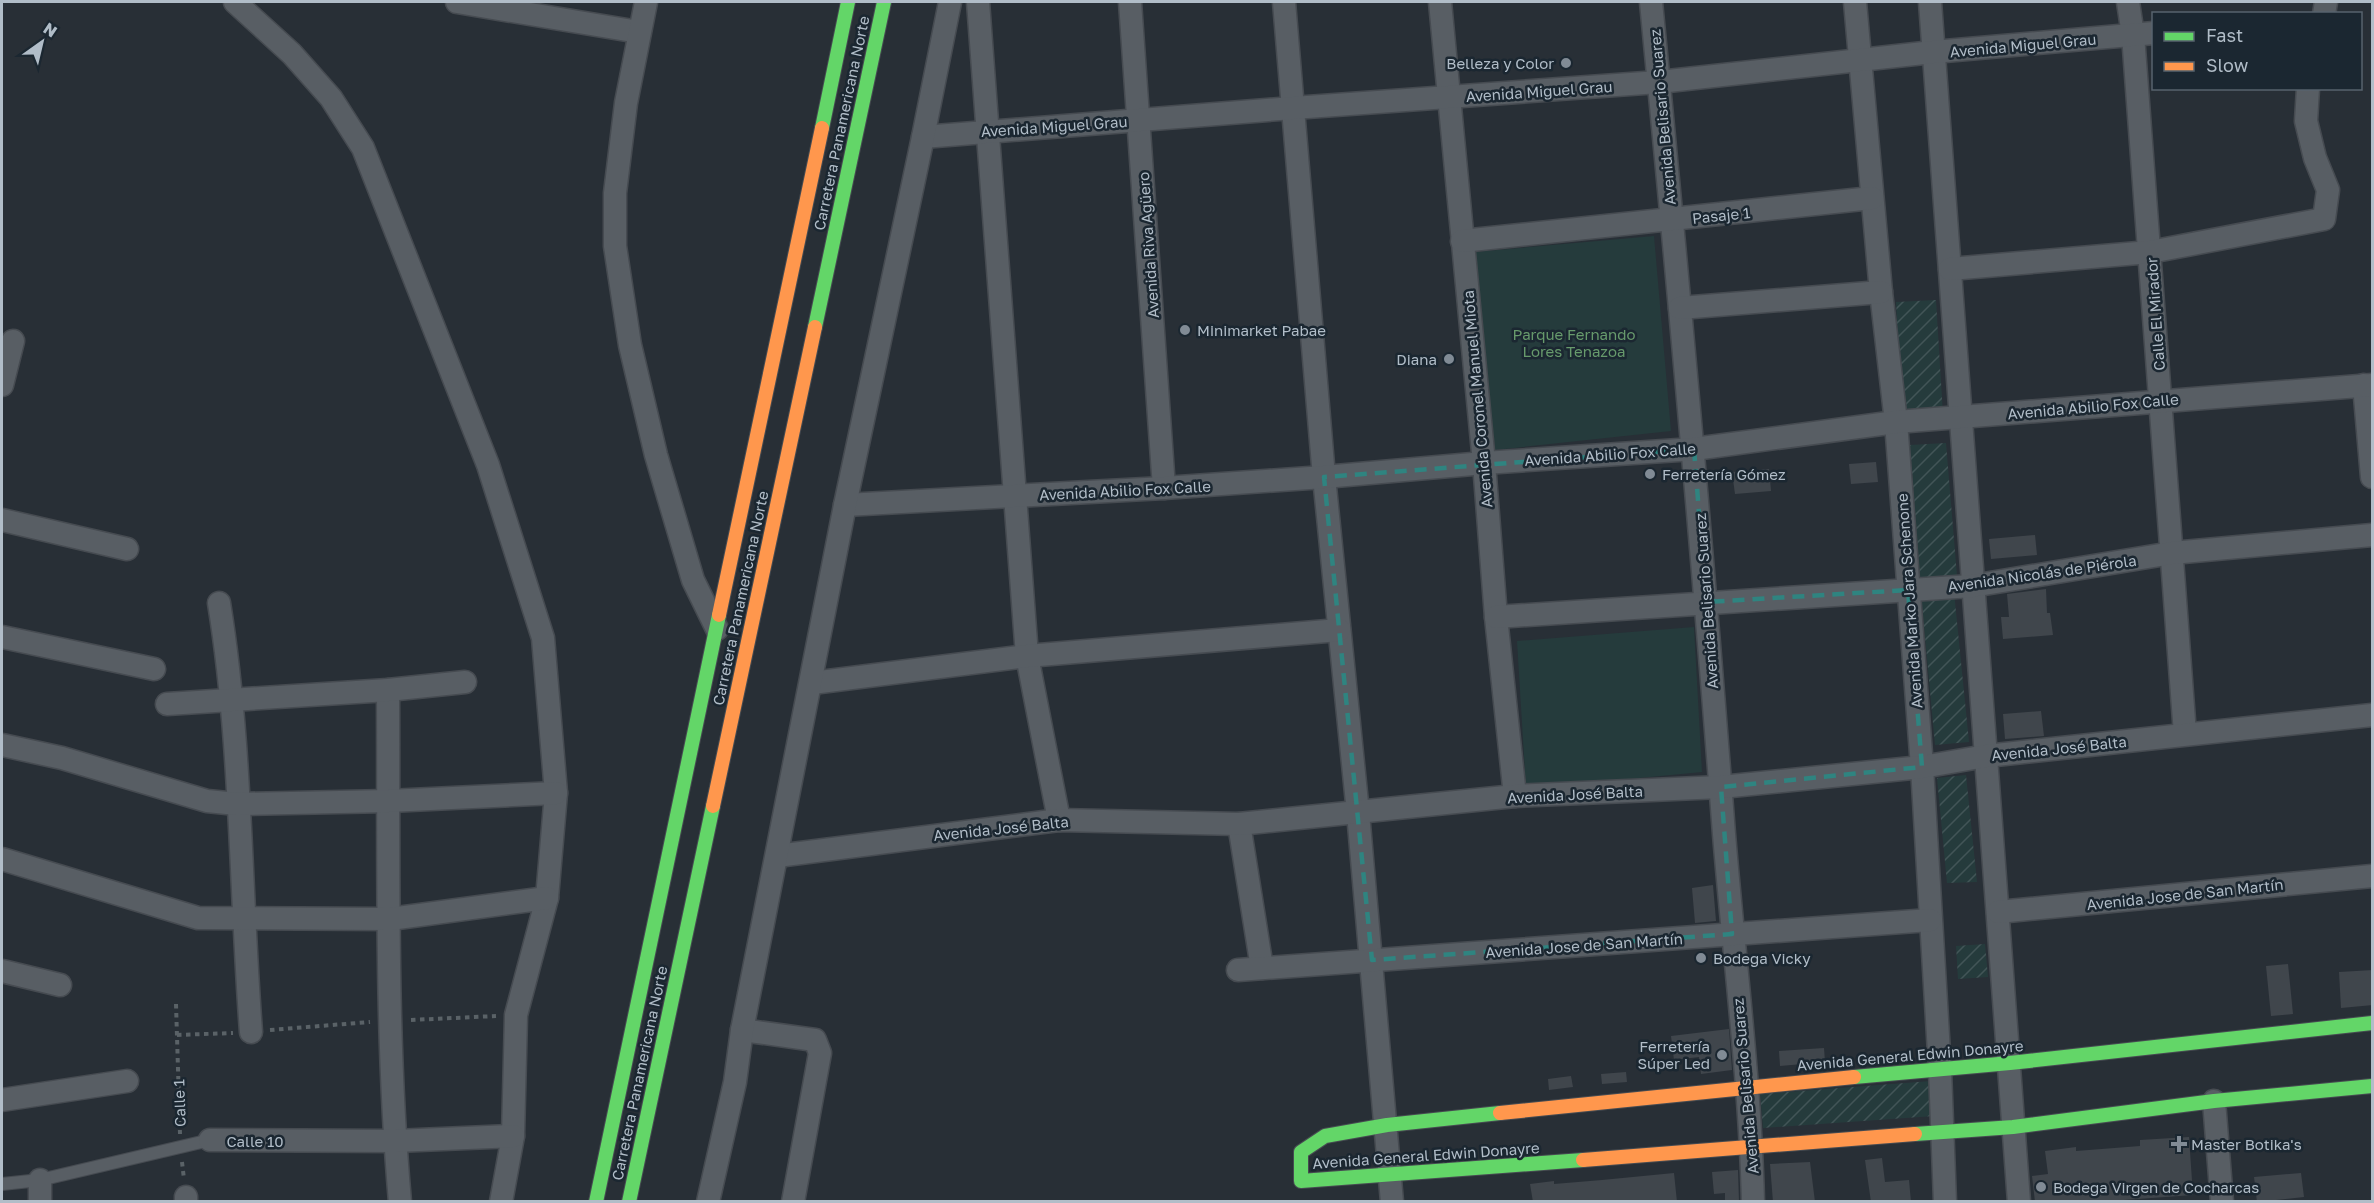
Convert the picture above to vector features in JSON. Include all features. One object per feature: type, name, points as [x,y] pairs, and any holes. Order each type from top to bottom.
[{"type":"main road","name":"Carretera Panamericana Norte","points":[[596,1202],[848,2]]},
{"type":"main road","name":"Carretera Panamericana Norte","points":[[629,1202],[884,2]]},
{"type":"main road","name":"Avenida General Edwin Donayre","points":[[2373,1023],[2010,1064],[1746,1087],[1387,1125],[1325,1136],[1301,1152],[1301,1181],[2013,1127],[2214,1101],[2373,1086]]},
{"type":"street","points":[[235,2],[292,54],[331,98],[367,158],[488,465],[543,638],[556,793],[547,898],[516,1016],[513,1136],[501,1202]]},
{"type":"street","points":[[457,2],[639,32]]},
{"type":"street","points":[[646,2],[626,103],[615,193],[615,246],[630,345],[656,455],[693,580],[717,629]]},
{"type":"street","points":[[708,1202],[735,1082],[742,1030],[845,505],[950,2]]},
{"type":"street","points":[[978,2],[1027,656],[1059,820]]},
{"type":"street","name":"Avenida Riva Agüero","points":[[1130,2],[1164,488]]},
{"type":"street","points":[[1284,2],[1324,477],[1372,960],[1392,1202]]},
{"type":"street","name":"Avenida Coronel Manuel Miota","points":[[1440,2],[1484,463],[1496,617],[1515,796]]},
{"type":"street","name":"Avenida Belisario Suarez","points":[[1651,2],[1694,450],[1732,934],[1752,1147],[1753,1202]]},
{"type":"street","name":"Avenida Marko Jara Schenone","points":[[1854,2],[1881,292],[1896,422],[1922,767],[1940,1071],[1945,1202]]},
{"type":"street","points":[[1930,2],[2019,1202]]},
{"type":"street","name":"Calle El Mirador","points":[[2127,2],[2143,34],[2150,252],[2185,734]]},
{"type":"street","name":"Avenida Miguel Grau","points":[[923,137],[1659,82],[1859,62],[1934,52],[2143,34]]},
{"type":"street","points":[[1950,269],[2150,252],[2324,219],[2328,190],[2315,158],[2306,121],[2308,90]]},
{"type":"street","name":"Pasaje 1","points":[[1462,241],[1872,198]]},
{"type":"street","points":[[1680,308],[1881,292]]},
{"type":"street","points":[[2,385],[13,340]]},
{"type":"street","points":[[2368,385],[2373,477]]},
{"type":"street","name":"Avenida Abilio Fox Calle","points":[[845,505],[1164,488],[1484,463],[1694,450],[1896,422],[2368,385]]},
{"type":"street","points":[[2,520],[127,549]]},
{"type":"street","name":"Avenida Nicolás de Piérola","points":[[1496,617],[1972,586],[2172,553],[2373,535]]},
{"type":"street","points":[[219,603],[232,700],[251,1032]]},
{"type":"street","points":[[812,682],[1027,656],[1339,630]]},
{"type":"street","points":[[2,637],[154,669]]},
{"type":"street","points":[[167,704],[388,690],[465,682]]},
{"type":"street","points":[[388,690],[391,1021],[395,1141],[400,1202]]},
{"type":"street","name":"Avenida José Balta","points":[[777,856],[1059,820],[1239,824],[1515,796],[1720,787],[1922,767],[1986,756],[2373,715]]},
{"type":"street","points":[[2,746],[62,759],[207,801],[237,804],[389,801],[556,793]]},
{"type":"street","points":[[1239,824],[1262,968]]},
{"type":"street","points":[[2,859],[198,918],[390,918],[547,898]]},
{"type":"street","name":"Avenida Jose de San Martín","points":[[1998,912],[2373,876]]},
{"type":"street","name":"Avenida Jose de San Martín","points":[[1238,970],[1930,920]]},
{"type":"street","points":[[2,971],[60,985]]},
{"type":"street","points":[[742,1030],[815,1040],[820,1053],[793,1202]]},
{"type":"street","points":[[2,1100],[126,1081]]},
{"type":"street","points":[[2214,1101],[2222,1202]]},
{"type":"street","name":"Calle 10","points":[[210,1140],[395,1141],[513,1136]]},
{"type":"lane","name":"Calle 10","points":[[2,1184],[40,1191],[180,1146],[210,1140]]},
{"type":"path","name":"Calle 1","points":[[176,1004],[180,1146],[186,1199]]},
{"type":"path","points":[[177,1035],[251,1032],[391,1021],[516,1016]]},
{"type":"highlighted area","points":[[1694,449],[1706,602],[1908,590],[1922,767],[1721,787],[1732,934],[1372,960],[1324,477]]},
{"type":"green space","name":"Parque Fernando Lores Tenazoa","points":[[1654,236],[1671,431],[1495,450],[1474,252]]},
{"type":"green space","points":[[1936,300],[1943,415],[1902,418],[1896,302]]},
{"type":"green space","points":[[1946,443],[1957,576],[1920,579],[1910,445]]},
{"type":"green space","points":[[1954,592],[1969,742],[1935,745],[1921,594]]},
{"type":"green space","points":[[1694,627],[1702,772],[1526,789],[1517,641]]},
{"type":"green space","points":[[1966,775],[1977,882],[1947,883],[1937,778]]},
{"type":"green space","points":[[1985,944],[1988,977],[1958,979],[1956,946]]},
{"type":"green space","points":[[1931,1081],[1934,1116],[1763,1128],[1760,1094]]},
{"type":"building","points":[[1876,462],[1878,482],[1851,484],[1849,464]]},
{"type":"building","points":[[1769,469],[1771,491],[1735,494],[1732,472]]},
{"type":"building","points":[[2035,535],[2037,555],[1991,559],[1989,539]]},
{"type":"building","points":[[2046,589],[2047,613],[2050,613],[2053,635],[2003,639],[2001,617],[2009,617],[2007,594]]},
{"type":"building","points":[[2041,711],[2044,736],[2005,739],[2003,714]]},
{"type":"building","points":[[1713,885],[1716,921],[1695,923],[1692,888]]},
{"type":"building","points":[[2288,964],[2293,1014],[2271,1016],[2266,966]]},
{"type":"building","points":[[2373,970],[2373,1005],[2341,1008],[2339,972]]},
{"type":"building","points":[[1729,1029],[1732,1070],[1701,1074],[1699,1057],[1674,1060],[1671,1036]]},
{"type":"building","points":[[1824,1048],[1825,1062],[1780,1066],[1779,1051]]},
{"type":"building","points":[[1626,1072],[1627,1082],[1602,1084],[1601,1074]]},
{"type":"building","points":[[1571,1076],[1573,1087],[1549,1090],[1548,1079]]},
{"type":"building","points":[[2189,1137],[2193,1195],[2096,1202],[2035,1202],[2032,1176],[2048,1174],[2045,1151],[2076,1147],[2076,1151],[2140,1146],[2140,1140]]},
{"type":"building","points":[[1882,1158],[1885,1182],[1909,1180],[1911,1202],[1871,1202],[1865,1160]]},
{"type":"building","points":[[1810,1162],[1815,1202],[1773,1202],[1770,1164]]},
{"type":"building","points":[[1738,1170],[1739,1202],[1725,1202],[1725,1193],[1714,1194],[1712,1172]]},
{"type":"building","points":[[1674,1173],[1677,1202],[1533,1202],[1530,1184],[1554,1181],[1554,1184]]},
{"type":"building","points":[[2301,1173],[2304,1197],[2257,1202],[2254,1177]]},
{"type":"traffic: fast","points":[[822,128],[848,2]]},
{"type":"traffic: fast","points":[[815,327],[884,2]]},
{"type":"traffic: fast","points":[[596,1202],[719,615]]},
{"type":"traffic: fast","points":[[629,1202],[713,806]]},
{"type":"traffic: fast","points":[[1854,1077],[2010,1063],[2372,1023]]},
{"type":"traffic: fast","points":[[1915,1134],[2013,1127],[2214,1101],[2372,1086]]},
{"type":"traffic: fast","points":[[1500,1113],[1387,1125],[1325,1136],[1301,1152],[1301,1181],[1583,1160]]},
{"type":"traffic: slow","points":[[719,615],[822,128]]},
{"type":"traffic: slow","points":[[713,806],[815,327]]},
{"type":"traffic: slow","points":[[1500,1113],[1854,1077]]},
{"type":"traffic: slow","points":[[1583,1160],[1915,1134]]},
{"type":"place","name":"Belleza y Color","points":[[1566,63]]},
{"type":"place","name":"Minimarket Pabae","points":[[1185,330]]},
{"type":"place","name":"Diana","points":[[1449,359]]},
{"type":"place","name":"Ferretería Gómez","points":[[1650,474]]},
{"type":"place","name":"Bodega Vicky","points":[[1701,958]]},
{"type":"place","name":"Ferretería Súper Led","points":[[1722,1055]]},
{"type":"place","name":"Master Botika's","points":[[2179,1144]]},
{"type":"place","name":"Bodega Virgen de Cocharcas","points":[[2041,1187]]}]
